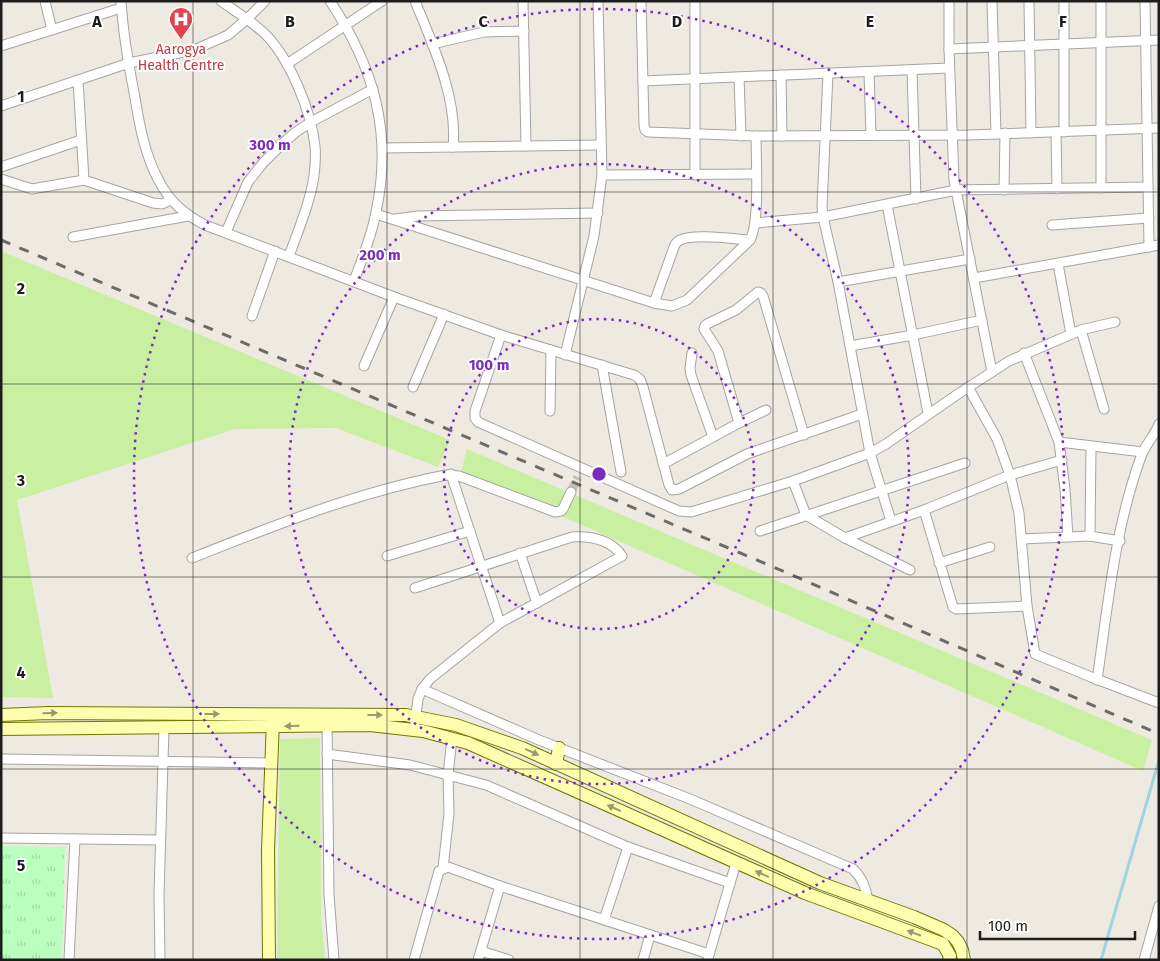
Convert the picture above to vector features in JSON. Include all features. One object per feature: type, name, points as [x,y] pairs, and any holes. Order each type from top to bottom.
[{"type":"street","points":[[45,1],[52,30]]},
{"type":"street","points":[[221,1],[265,34],[287,64],[311,122],[315,148],[314,177],[290,256]]},
{"type":"street","points":[[1,106],[128,63],[194,50],[228,35],[265,1]]},
{"type":"street","points":[[330,1],[346,25],[363,59],[373,89],[383,148],[381,182],[376,214],[354,281]]},
{"type":"street","points":[[287,64],[382,1]]},
{"type":"street","points":[[416,1],[432,44],[451,107],[454,130],[453,147]]},
{"type":"street","points":[[523,1],[526,146]]},
{"type":"street","points":[[566,355],[598,213],[602,175],[598,1]]},
{"type":"street","points":[[641,1],[645,130],[653,133],[741,136],[952,135],[1159,128]]},
{"type":"street","points":[[694,1],[695,175]]},
{"type":"street","points":[[949,1],[948,49],[954,180],[992,372]]},
{"type":"street","points":[[992,1],[993,47],[1004,190]]},
{"type":"street","points":[[1029,1],[1031,133]]},
{"type":"street","points":[[1057,189],[1064,1]]},
{"type":"street","points":[[1101,1],[1102,188]]},
{"type":"street","points":[[1145,1],[1149,247]]},
{"type":"street","points":[[1,46],[52,30],[121,4],[128,63],[140,127],[148,155],[158,180],[171,200],[188,216],[205,225],[394,297],[501,335],[628,372],[640,379],[643,387],[663,464],[672,490],[747,454],[862,414]]},
{"type":"street","points":[[432,44],[484,32],[524,31]]},
{"type":"street","points":[[948,49],[1159,40]]},
{"type":"street","points":[[643,81],[949,68]]},
{"type":"street","points":[[912,70],[916,199]]},
{"type":"street","points":[[869,72],[871,135]]},
{"type":"street","points":[[828,73],[824,135],[823,217],[838,282],[870,454],[891,522]]},
{"type":"street","points":[[781,75],[782,136]]},
{"type":"street","points":[[739,77],[741,136]]},
{"type":"street","points":[[78,80],[84,180]]},
{"type":"street","points":[[226,232],[248,182],[282,144],[311,122],[373,89]]},
{"type":"street","points":[[376,214],[654,303],[672,306],[687,300],[750,240],[753,234],[755,223],[756,136]]},
{"type":"street","points":[[1,167],[81,140]]},
{"type":"street","points":[[383,148],[601,145]]},
{"type":"street","points":[[602,175],[756,174]]},
{"type":"street","points":[[1,178],[32,189],[84,180],[153,203],[162,204],[171,200]]},
{"type":"street","points":[[755,223],[823,217],[956,190],[1148,187]]},
{"type":"street","points":[[887,205],[928,413]]},
{"type":"street","points":[[392,220],[418,216],[598,213]]},
{"type":"street","points":[[73,237],[188,216]]},
{"type":"street","points":[[1052,225],[1149,218]]},
{"type":"street","points":[[654,303],[675,244],[680,240],[703,237],[750,240]]},
{"type":"street","points":[[974,278],[1159,245]]},
{"type":"street","points":[[252,316],[275,251]]},
{"type":"street","points":[[838,282],[970,259]]},
{"type":"street","points":[[1058,264],[1072,334]]},
{"type":"street","points":[[739,423],[718,351],[705,332],[704,326],[736,310],[758,292],[763,296],[804,435]]},
{"type":"street","points":[[364,366],[394,297]]},
{"type":"street","points":[[413,387],[444,314]]},
{"type":"street","points":[[850,346],[982,320]]},
{"type":"street","points":[[501,335],[475,411],[475,418],[483,425],[579,472],[679,511],[690,512],[793,481],[870,454],[928,413],[1024,353],[1081,330],[1115,322]]},
{"type":"street","points":[[1081,330],[1104,409]]},
{"type":"street","points":[[550,411],[551,350]]},
{"type":"street","points":[[692,353],[691,374],[713,438]]},
{"type":"street","points":[[1024,353],[1059,442],[1068,537]]},
{"type":"street","points":[[602,365],[621,472]]},
{"type":"street","points":[[968,387],[996,439],[1010,476],[1019,513],[1027,606],[1035,654],[1159,703]]},
{"type":"street","points":[[663,464],[766,410]]},
{"type":"street","points":[[1097,680],[1127,503],[1143,452],[1159,424]]},
{"type":"street","points":[[1059,442],[1143,452]]},
{"type":"street","points":[[1090,536],[1091,447]]},
{"type":"street","points":[[845,538],[924,510],[1010,476],[1062,460]]},
{"type":"street","points":[[760,531],[965,463]]},
{"type":"street","points":[[452,474],[500,623]]},
{"type":"street","points":[[192,558],[275,525],[344,501],[452,474],[555,512],[563,509],[571,492]]},
{"type":"street","points":[[793,481],[806,515],[845,538],[910,570]]},
{"type":"street","points":[[924,510],[953,607],[956,609],[1027,606]]},
{"type":"street","points":[[387,556],[470,531]]},
{"type":"street","points":[[414,588],[482,567],[564,538],[583,536],[611,544],[622,556],[500,623],[430,679],[422,689],[418,699],[414,730]]},
{"type":"street","points":[[1022,539],[1090,536],[1120,541]]},
{"type":"street","points":[[939,563],[990,546]]},
{"type":"street","points":[[520,554],[537,603]]},
{"type":"street","points":[[422,689],[559,748],[690,799],[853,869],[865,884],[868,900]]},
{"type":"street","points":[[1,715],[48,713],[273,720],[327,720],[406,715],[456,725],[522,748],[820,883],[944,930],[958,942],[964,960]]},
{"type":"street","points":[[1,729],[164,728],[273,720]]},
{"type":"street","points":[[269,960],[268,850],[273,720]]},
{"type":"street","points":[[327,720],[414,730],[468,743],[805,893],[943,944],[948,954],[958,942]]},
{"type":"street","points":[[327,720],[328,896],[334,960]]},
{"type":"street","points":[[160,960],[159,895],[164,728]]},
{"type":"street","points":[[414,960],[440,871],[443,868],[449,814],[448,775],[452,738]]},
{"type":"street","points":[[556,764],[559,748]]},
{"type":"street","points":[[327,754],[410,765],[486,785],[628,847],[730,883]]},
{"type":"street","points":[[1,759],[271,763]]},
{"type":"street","points":[[1,838],[160,840]]},
{"type":"street","points":[[69,960],[75,839]]},
{"type":"street","points":[[604,920],[628,847]]},
{"type":"street","points":[[443,868],[448,868],[650,935],[708,957],[736,863]]},
{"type":"street","points":[[500,886],[479,955],[509,960]]},
{"type":"street","points":[[1144,960],[1159,906]]},
{"type":"street","points":[[643,960],[650,935]]},
{"type":"green space","points":[[1,251],[450,440],[438,467],[336,428],[235,429],[17,500],[53,698],[1,697]]},
{"type":"green space","points":[[467,449],[1152,740],[1143,771],[461,472]]},
{"type":"green space","points":[[320,738],[321,916],[325,960],[277,960],[280,739]]},
{"type":"green space","points":[[1,846],[65,847],[62,960],[1,960]]},
{"type":"waterway","points":[[1101,960],[1159,760]]},
{"type":"tunnel","points":[[571,492],[578,477]]},
{"type":"railway","points":[[1,240],[771,566],[1159,734]]},
{"type":"place","name":"Aarogya Health Centre","points":[[181,40]]}]
